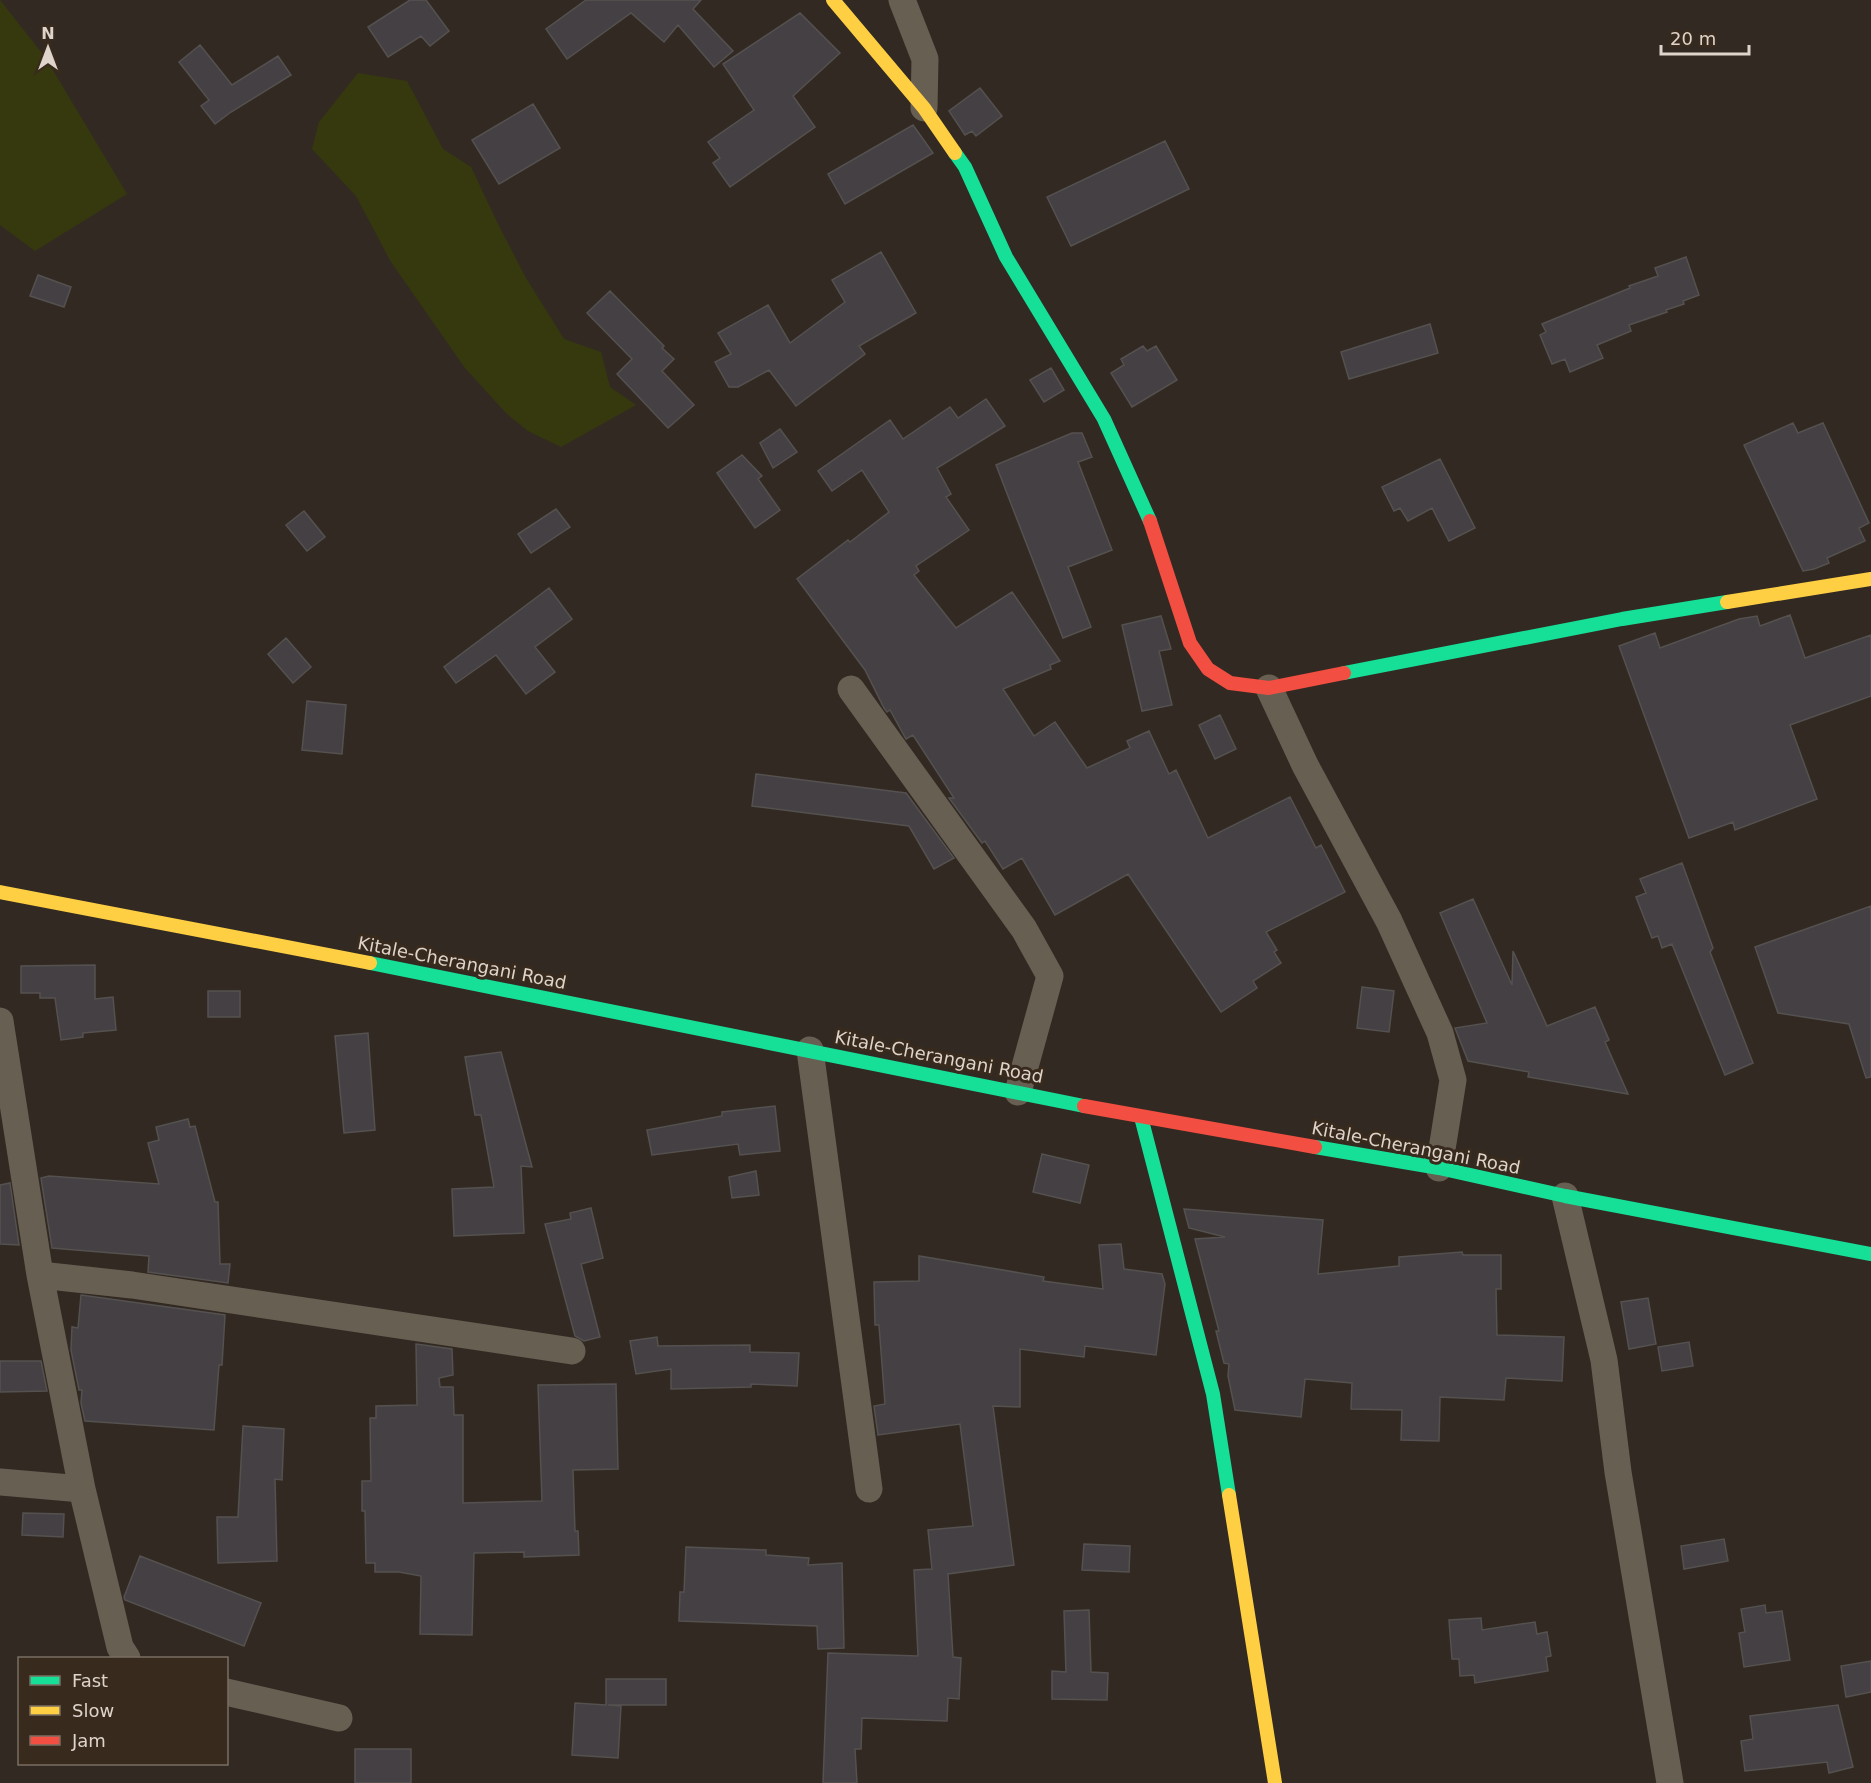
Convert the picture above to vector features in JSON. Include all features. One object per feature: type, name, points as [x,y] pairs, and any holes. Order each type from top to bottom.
[{"type":"street","points":[[833,0],[924,108],[965,167],[1006,257],[1104,419],[1151,523],[1190,643],[1208,669],[1230,683],[1269,688],[1622,620],[1871,579]]},
{"type":"street","points":[[902,0],[925,59],[924,108]]},
{"type":"street","points":[[1269,688],[1305,765],[1389,921],[1440,1033],[1453,1080],[1439,1168]]},
{"type":"street","points":[[851,690],[1024,929],[1050,976],[1018,1092]]},
{"type":"street","name":"Kitale-Cherangani Road","points":[[0,892],[1142,1117],[1439,1168],[1565,1196],[1871,1254]]},
{"type":"street","points":[[0,1021],[40,1275],[82,1488],[120,1647],[126,1657]]},
{"type":"street","points":[[810,1050],[869,1489]]},
{"type":"street","points":[[1142,1117],[1213,1394],[1275,1783]]},
{"type":"street","points":[[1565,1196],[1604,1360],[1620,1484],[1670,1783]]},
{"type":"street","points":[[40,1275],[132,1285],[572,1352]]},
{"type":"street","points":[[0,1482],[82,1488]]},
{"type":"street","points":[[228,1692],[339,1718]]},
{"type":"green space","points":[[0,0],[45,57],[127,194],[35,251],[0,225]]},
{"type":"green space","points":[[358,73],[407,81],[443,149],[471,167],[526,278],[564,339],[601,352],[610,387],[636,405],[561,447],[528,431],[506,413],[465,368],[391,262],[356,196],[312,149],[319,122]]},
{"type":"building","points":[[410,0],[426,0],[449,31],[430,46],[421,36],[388,57],[368,27]]},
{"type":"building","points":[[586,0],[701,0],[693,9],[733,51],[714,67],[678,25],[664,42],[631,13],[567,59],[546,29]]},
{"type":"building","points":[[800,13],[840,53],[793,96],[815,127],[730,187],[713,163],[720,158],[708,142],[754,110],[723,64]]},
{"type":"building","points":[[200,45],[232,85],[278,56],[291,75],[215,124],[201,106],[209,100],[179,62]]},
{"type":"building","points":[[980,88],[1002,116],[976,136],[972,131],[965,135],[949,111]]},
{"type":"building","points":[[533,104],[560,148],[499,184],[472,140]]},
{"type":"building","points":[[913,125],[933,153],[845,204],[828,174]]},
{"type":"building","points":[[1165,141],[1189,189],[1071,246],[1047,197]]},
{"type":"building","points":[[881,252],[916,313],[859,346],[865,354],[796,406],[769,370],[738,387],[729,387],[715,362],[731,354],[718,333],[768,305],[790,343],[845,302],[832,280]]},
{"type":"building","points":[[1686,257],[1699,295],[1683,301],[1684,304],[1666,310],[1667,312],[1629,325],[1631,331],[1597,345],[1603,358],[1570,372],[1565,359],[1552,364],[1540,335],[1546,332],[1542,324],[1630,288],[1629,286],[1658,276],[1655,268]]},
{"type":"building","points":[[38,275],[71,287],[64,307],[30,296]]},
{"type":"building","points":[[610,291],[674,359],[662,371],[694,405],[668,428],[617,374],[632,359],[587,313]]},
{"type":"building","points":[[1430,324],[1438,353],[1349,379],[1341,352]]},
{"type":"building","points":[[1143,346],[1147,351],[1156,346],[1177,380],[1132,407],[1111,373],[1124,365],[1121,359]]},
{"type":"building","points":[[1051,368],[1064,390],[1044,402],[1030,380]]},
{"type":"building","points":[[986,399],[1005,426],[937,468],[951,494],[946,497],[969,530],[916,566],[919,571],[914,575],[956,628],[1012,592],[1060,661],[1050,665],[1051,669],[1003,689],[1034,736],[1055,722],[1087,768],[1130,748],[1127,741],[1149,731],[1169,774],[1176,770],[1208,838],[1290,797],[1316,848],[1321,845],[1345,892],[1266,932],[1277,950],[1274,952],[1281,963],[1253,981],[1257,988],[1221,1012],[1128,874],[1055,915],[1022,858],[1003,869],[985,841],[982,843],[949,798],[954,798],[913,735],[906,739],[890,710],[887,712],[884,708],[865,670],[797,579],[889,512],[862,470],[832,491],[818,471],[890,420],[903,439],[950,407],[958,418]]},
{"type":"building","points":[[1793,423],[1798,433],[1823,423],[1869,523],[1859,528],[1865,541],[1827,558],[1829,563],[1803,571],[1744,445]]},
{"type":"building","points":[[780,429],[797,452],[773,468],[760,443]]},
{"type":"building","points":[[1072,433],[1082,433],[1092,457],[1078,462],[1112,550],[1068,567],[1091,627],[1063,638],[996,465]]},
{"type":"building","points":[[742,455],[762,476],[758,479],[780,510],[755,528],[717,473]]},
{"type":"building","points":[[1440,459],[1475,528],[1449,541],[1432,508],[1408,521],[1400,508],[1394,511],[1382,487]]},
{"type":"building","points":[[556,509],[570,527],[531,553],[518,534]]},
{"type":"building","points":[[304,511],[325,537],[307,551],[286,525]]},
{"type":"building","points":[[549,588],[572,619],[535,647],[555,672],[526,694],[496,655],[456,683],[444,667]]},
{"type":"building","points":[[1790,615],[1805,658],[1871,635],[1871,696],[1790,725],[1817,799],[1735,830],[1733,822],[1689,838],[1619,646],[1655,633],[1660,648],[1739,619],[1757,616],[1760,626]]},
{"type":"building","points":[[1161,616],[1171,649],[1159,651],[1172,705],[1142,711],[1122,625]]},
{"type":"building","points":[[286,638],[311,667],[293,683],[268,654]]},
{"type":"building","points":[[307,701],[346,705],[342,754],[302,750]]},
{"type":"building","points":[[1220,715],[1236,749],[1215,759],[1199,725]]},
{"type":"building","points":[[756,774],[906,793],[954,858],[934,869],[909,826],[752,806]]},
{"type":"building","points":[[1682,863],[1713,948],[1710,952],[1753,1063],[1725,1075],[1672,944],[1662,948],[1658,936],[1652,938],[1636,897],[1646,893],[1640,879]]},
{"type":"building","points":[[1473,899],[1512,985],[1513,951],[1547,1026],[1595,1007],[1609,1040],[1605,1042],[1628,1094],[1528,1077],[1529,1072],[1468,1061],[1455,1028],[1487,1023],[1440,913]]},
{"type":"building","points":[[1871,906],[1871,1077],[1866,1078],[1849,1024],[1778,1013],[1755,947]]},
{"type":"building","points":[[95,965],[95,999],[113,997],[116,1030],[83,1033],[83,1037],[61,1040],[55,998],[40,998],[40,993],[21,993],[21,966]]},
{"type":"building","points":[[1362,987],[1394,991],[1389,1032],[1357,1028]]},
{"type":"building","points":[[208,991],[240,991],[240,1017],[208,1017]]},
{"type":"building","points":[[368,1033],[375,1130],[344,1133],[335,1036]]},
{"type":"building","points":[[501,1052],[532,1167],[521,1166],[524,1233],[454,1236],[452,1189],[494,1187],[481,1115],[475,1115],[465,1057]]},
{"type":"building","points":[[775,1106],[780,1151],[740,1155],[738,1144],[652,1155],[647,1130],[722,1116],[722,1112]]},
{"type":"building","points":[[188,1119],[190,1127],[195,1126],[215,1202],[218,1202],[220,1264],[230,1264],[228,1283],[148,1272],[149,1256],[52,1248],[41,1178],[49,1176],[159,1184],[148,1143],[159,1140],[156,1127]]},
{"type":"building","points":[[1042,1154],[1089,1165],[1080,1203],[1033,1192]]},
{"type":"building","points":[[756,1171],[759,1195],[732,1198],[729,1177]]},
{"type":"building","points":[[10,1183],[19,1245],[0,1244],[0,1185]]},
{"type":"building","points":[[591,1208],[603,1258],[581,1264],[600,1337],[584,1341],[575,1336],[545,1224],[571,1219],[570,1213]]},
{"type":"building","points":[[1184,1209],[1323,1220],[1318,1274],[1399,1266],[1399,1257],[1462,1252],[1463,1255],[1501,1255],[1501,1289],[1496,1289],[1497,1335],[1564,1337],[1562,1381],[1506,1378],[1504,1400],[1440,1397],[1439,1441],[1401,1440],[1402,1410],[1351,1409],[1352,1383],[1305,1379],[1301,1417],[1235,1410],[1228,1376],[1229,1364],[1224,1363],[1216,1331],[1219,1331],[1195,1239],[1225,1237],[1189,1228]]},
{"type":"building","points":[[1121,1244],[1124,1269],[1162,1274],[1165,1284],[1156,1355],[1085,1346],[1084,1357],[1020,1349],[1020,1407],[993,1406],[1014,1565],[948,1574],[953,1657],[961,1658],[959,1699],[948,1698],[947,1721],[862,1718],[861,1749],[855,1749],[857,1783],[823,1783],[828,1653],[918,1656],[914,1570],[932,1569],[928,1530],[973,1526],[960,1424],[878,1435],[874,1406],[885,1404],[879,1325],[875,1325],[874,1282],[919,1281],[919,1256],[1044,1277],[1043,1281],[1103,1289],[1099,1245]]},
{"type":"building","points":[[81,1295],[225,1315],[214,1430],[85,1421],[81,1403],[82,1390],[79,1390],[71,1350],[72,1327],[78,1328]]},
{"type":"building","points":[[1648,1298],[1656,1344],[1629,1349],[1621,1302]]},
{"type":"building","points":[[657,1337],[658,1346],[750,1345],[750,1352],[799,1353],[797,1386],[751,1384],[751,1387],[671,1389],[671,1369],[636,1374],[630,1341]]},
{"type":"building","points":[[1689,1342],[1693,1366],[1662,1371],[1658,1347]]},
{"type":"building","points":[[416,1344],[452,1349],[453,1375],[439,1378],[440,1387],[453,1387],[454,1415],[463,1415],[463,1503],[542,1501],[538,1385],[616,1384],[618,1469],[573,1470],[575,1531],[578,1531],[579,1555],[524,1557],[524,1552],[474,1553],[472,1635],[420,1634],[421,1576],[399,1572],[375,1572],[375,1563],[366,1563],[362,1481],[371,1481],[370,1418],[376,1418],[376,1406],[417,1405]]},
{"type":"building","points":[[0,1361],[41,1361],[47,1391],[0,1392]]},
{"type":"building","points":[[243,1426],[284,1429],[282,1480],[275,1479],[277,1561],[218,1563],[217,1517],[238,1517]]},
{"type":"building","points":[[23,1513],[64,1514],[63,1537],[22,1535]]},
{"type":"building","points":[[1724,1539],[1728,1561],[1684,1569],[1681,1546]]},
{"type":"building","points":[[1084,1544],[1130,1546],[1129,1572],[1082,1570]]},
{"type":"building","points":[[686,1547],[766,1550],[766,1555],[809,1558],[808,1565],[842,1563],[844,1648],[818,1649],[817,1626],[679,1621],[680,1592],[684,1592]]},
{"type":"building","points":[[140,1556],[261,1603],[244,1646],[125,1600],[124,1597]]},
{"type":"building","points":[[1765,1605],[1766,1613],[1782,1611],[1790,1660],[1744,1667],[1739,1633],[1745,1632],[1741,1609]]},
{"type":"building","points":[[1089,1610],[1091,1672],[1108,1673],[1107,1700],[1052,1699],[1052,1671],[1066,1672],[1064,1611]]},
{"type":"building","points":[[1481,1618],[1482,1630],[1535,1622],[1537,1634],[1547,1632],[1551,1656],[1546,1657],[1548,1671],[1475,1683],[1474,1675],[1460,1676],[1459,1659],[1452,1659],[1449,1620]]},
{"type":"building","points":[[1871,1661],[1871,1692],[1846,1697],[1841,1666]]},
{"type":"building","points":[[606,1679],[666,1679],[666,1705],[608,1705],[621,1706],[618,1758],[572,1755],[575,1703],[606,1705]]},
{"type":"building","points":[[1838,1705],[1853,1767],[1829,1773],[1827,1762],[1745,1771],[1741,1741],[1753,1739],[1750,1716]]},
{"type":"building","points":[[355,1749],[411,1749],[411,1783],[355,1783]]},
{"type":"traffic: fast","points":[[955,153],[965,167],[1006,257],[1104,419],[1150,521]]},
{"type":"traffic: fast","points":[[1344,673],[1622,619],[1727,602]]},
{"type":"traffic: fast","points":[[370,963],[1084,1106]]},
{"type":"traffic: fast","points":[[1141,1117],[1213,1394],[1229,1495]]},
{"type":"traffic: fast","points":[[1315,1147],[1439,1168],[1565,1196],[1871,1254]]},
{"type":"traffic: slow","points":[[833,0],[924,108],[955,153]]},
{"type":"traffic: slow","points":[[1727,602],[1871,579]]},
{"type":"traffic: slow","points":[[0,892],[370,963]]},
{"type":"traffic: slow","points":[[1229,1495],[1275,1783]]},
{"type":"traffic: jam","points":[[1150,521],[1190,643],[1208,669],[1230,683],[1269,688],[1344,673]]},
{"type":"traffic: jam","points":[[1084,1106],[1315,1147]]}]
